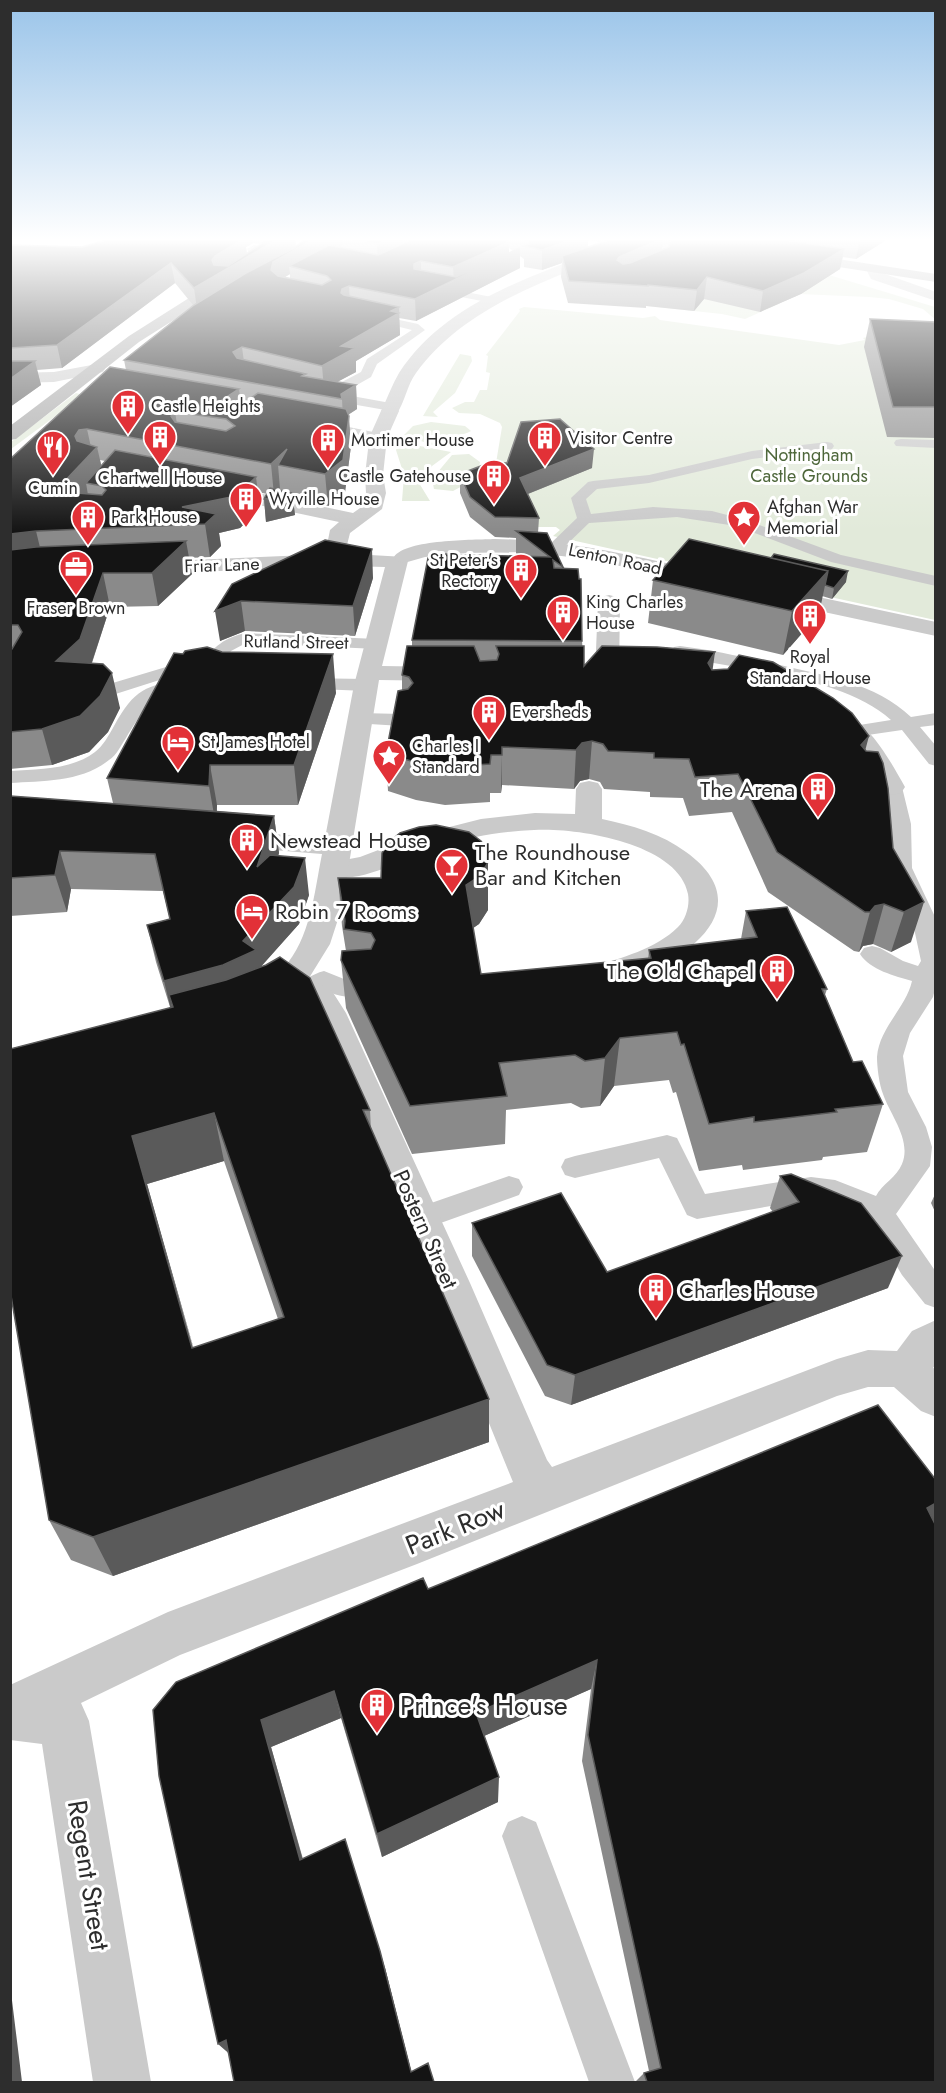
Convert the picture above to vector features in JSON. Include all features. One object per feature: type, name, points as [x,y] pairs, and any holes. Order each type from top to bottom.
[{"type":"main road","points":[[10,435],[140,337]]},
{"type":"street","points":[[346,560],[337,545],[340,530],[372,508],[376,493],[374,475],[378,438],[390,409],[409,372],[440,337]]},
{"type":"street","points":[[10,378],[26,380],[56,378],[97,369]]},
{"type":"street","points":[[292,421],[378,438]]},
{"type":"street","points":[[198,487],[355,519]]},
{"type":"street","name":"Lenton Road","points":[[401,559],[427,550],[520,544],[585,550],[723,583]]},
{"type":"street","points":[[234,1014],[282,991],[298,987],[322,928],[330,897],[368,679],[392,577],[401,559]]},
{"type":"street","name":"Friar Lane","points":[[125,569],[401,559]]},
{"type":"street","points":[[756,591],[936,629]]},
{"type":"street","points":[[607,674],[609,602]]},
{"type":"street","points":[[368,679],[472,674]]},
{"type":"street","points":[[812,705],[854,731],[870,749],[880,782]]},
{"type":"street","points":[[588,822],[589,789]]},
{"type":"street","points":[[212,837],[335,858],[351,869],[380,862],[425,842],[492,825],[524,821],[588,822],[622,830],[674,855],[690,869],[701,888],[704,908],[696,925],[684,939],[659,953],[607,973],[577,978]]},
{"type":"street","name":"Postern Street","points":[[298,987],[321,999],[330,1013],[451,1282],[532,1475],[543,1492]]},
{"type":"street","points":[[936,1338],[926,1344],[906,1372],[936,1398]]},
{"type":"street","name":"Park Row","points":[[10,1713],[168,1636],[417,1542],[819,1383],[870,1367],[883,1366],[906,1372]]},
{"type":"street","name":"Regent Street","points":[[10,1713],[64,1721],[122,2082]]},
{"type":"lane","points":[[327,396],[368,375],[371,362],[408,337]]},
{"type":"lane","points":[[309,392],[390,409]]},
{"type":"lane","points":[[901,442],[936,444]]},
{"type":"lane","points":[[585,519],[578,498],[593,485],[649,479],[752,455],[827,446]]},
{"type":"lane","points":[[555,547],[585,519],[653,512],[712,516],[741,523],[837,559],[936,581]]},
{"type":"lane","name":"Rutland Street","points":[[239,683],[228,682],[214,671],[218,651],[227,643],[245,638],[378,644]]},
{"type":"lane","points":[[660,649],[729,659],[849,688],[888,707],[905,722],[936,760]]},
{"type":"lane","points":[[103,692],[138,679],[184,668],[214,671]]},
{"type":"lane","points":[[10,777],[64,773],[83,766],[105,754],[142,696],[214,671]]},
{"type":"lane","name":"Rutland Street","points":[[285,684],[368,679]]},
{"type":"lane","points":[[360,719],[402,720]]},
{"type":"lane","points":[[854,731],[936,719]]},
{"type":"lane","points":[[880,782],[900,824],[901,868],[924,919],[931,943],[933,961],[925,977],[921,997],[898,1032],[890,1056],[895,1092],[912,1127],[918,1147],[916,1166],[905,1182],[890,1197],[881,1215]]},
{"type":"lane","points":[[872,954],[895,967],[925,977]]},
{"type":"lane","points":[[298,987],[324,979],[339,987],[365,989]]},
{"type":"lane","points":[[575,1167],[667,1146],[697,1208],[811,1188],[835,1191],[864,1203],[881,1215],[913,1266],[936,1295]]},
{"type":"lane","points":[[421,1218],[509,1187]]},
{"type":"lane","points":[[522,1836],[612,2082]]},
{"type":"green space","name":"Nottingham Castle Grounds","points":[[500,337],[779,337],[839,345],[865,340],[863,338],[868,337],[935,340],[935,620],[553,536],[560,530],[556,527],[533,527],[495,469],[502,427],[500,423],[480,414],[459,413],[452,408],[465,402],[474,402],[480,390],[487,390],[490,373],[486,372],[488,356],[486,355]]},
{"type":"green space","points":[[460,354],[471,356],[472,361],[455,393],[433,412],[438,417],[423,416]]},
{"type":"green space","points":[[76,393],[84,395],[11,449],[11,442]]},
{"type":"green space","points":[[431,422],[465,426],[471,431],[445,438],[441,440],[442,446],[438,447],[404,435],[413,426]]},
{"type":"green space","points":[[399,442],[451,452],[432,466],[429,471],[403,472],[396,450]]},
{"type":"green space","points":[[469,454],[480,462],[477,478],[453,491],[434,489],[432,479],[452,455]]},
{"type":"green space","points":[[404,476],[423,476],[419,483],[430,501],[402,501]]},
{"type":"building","points":[[10,337],[69,337],[57,345],[10,348]]},
{"type":"building","points":[[154,337],[357,337],[341,346],[355,348],[322,366],[242,347],[233,352],[237,358],[306,374],[302,376],[356,385],[341,394],[342,399],[124,360]]},
{"type":"building","points":[[875,337],[936,337],[936,407],[893,407]]},
{"type":"building","points":[[10,361],[35,361],[10,379]]},
{"type":"building","points":[[110,367],[239,389],[219,402],[217,408],[221,411],[232,411],[258,393],[346,409],[349,416],[343,460],[325,474],[278,465],[287,449],[271,464],[87,429],[79,430],[75,436],[77,441],[97,447],[60,486],[64,492],[102,495],[106,490],[102,486],[86,483],[115,450],[256,477],[236,496],[182,507],[216,514],[205,524],[10,534],[10,459]],"holes":[[[175,412],[226,419],[235,426],[226,431],[175,422],[171,416]]]},
{"type":"building","points":[[560,419],[594,449],[520,478],[539,518],[495,517],[470,497],[460,474],[491,462],[507,463],[521,422]]},
{"type":"building","points":[[270,488],[292,493],[264,499]]},
{"type":"building","points":[[516,531],[547,533],[563,567],[553,560],[554,568],[578,569],[579,579],[581,579],[582,641],[412,640],[428,558],[442,558],[442,554],[550,557]]},
{"type":"building","points":[[689,539],[828,571],[792,611],[653,580]]},
{"type":"building","points":[[325,540],[372,549],[353,606],[241,601],[215,611],[232,584]]},
{"type":"building","points":[[186,541],[152,573],[103,573],[80,639],[56,661],[103,664],[112,673],[100,696],[80,716],[42,729],[10,732],[10,649],[22,632],[18,625],[10,625],[10,550]]},
{"type":"building","points":[[774,554],[848,571],[834,588],[825,585],[828,571],[771,558]]},
{"type":"building","points":[[407,646],[474,646],[480,661],[497,660],[499,654],[496,646],[584,646],[584,666],[602,646],[657,647],[715,652],[708,663],[712,670],[728,669],[739,655],[773,662],[833,698],[852,713],[869,736],[861,745],[866,751],[878,752],[883,763],[888,788],[893,848],[924,902],[904,912],[884,904],[875,906],[870,912],[865,912],[777,852],[738,774],[695,777],[689,759],[654,758],[654,753],[608,751],[603,744],[592,741],[582,743],[576,750],[502,747],[502,755],[491,755],[490,764],[444,767],[414,762],[386,753],[398,691],[408,689],[413,683],[409,677],[402,675]]},
{"type":"building","points":[[207,647],[222,652],[333,654],[294,765],[210,765],[209,786],[107,778],[174,653],[183,654],[185,651]]},
{"type":"building","points":[[10,796],[274,816],[257,867],[270,855],[305,858],[294,887],[243,941],[256,950],[223,965],[164,981],[147,925],[170,919],[155,854],[60,851],[55,875],[10,878]]},
{"type":"building","points":[[436,825],[469,832],[481,841],[488,851],[488,862],[480,876],[466,885],[481,974],[651,958],[649,950],[757,937],[746,911],[787,907],[827,989],[822,989],[853,1062],[862,1061],[883,1104],[754,1122],[754,1117],[709,1124],[684,1044],[681,1045],[677,1032],[620,1038],[605,1058],[585,1061],[575,1055],[499,1063],[507,1096],[410,1106],[341,960],[342,951],[371,949],[375,940],[371,933],[344,929],[345,921],[338,878],[381,878],[382,853],[389,842],[400,833]]},
{"type":"building","points":[[280,957],[310,978],[370,1110],[363,1110],[489,1399],[93,1537],[49,1520],[10,1290],[10,1049],[173,1007],[169,995],[226,980],[266,965]],"holes":[[[214,1113],[284,1317],[192,1348],[132,1136]]]},
{"type":"building","points":[[791,1174],[861,1203],[902,1256],[575,1375],[547,1365],[472,1223],[561,1193],[607,1272],[799,1202],[780,1176]]},
{"type":"building","points":[[878,1405],[936,1480],[936,1503],[927,1508],[936,1526],[936,2082],[647,2082],[644,2073],[661,2068],[588,1735],[597,1660],[476,1713],[499,1777],[377,1834],[334,1691],[261,1720],[300,1860],[345,1839],[380,1951],[411,2072],[428,2063],[434,2082],[234,2082],[226,2040],[218,2044],[159,1776],[153,1710],[176,1682],[423,1578],[428,1589]]},
{"type":"place","name":"Castle Heights","points":[[128,435]]},
{"type":"place","name":"Chartwell House","points":[[160,466]]},
{"type":"place","name":"Visitor Centre","points":[[545,467]]},
{"type":"place","name":"Mortimer House","points":[[328,469]]},
{"type":"place","name":"Cumin","points":[[53,476]]},
{"type":"place","name":"Castle Gatehouse","points":[[494,505]]},
{"type":"place","name":"Wyville House","points":[[246,528]]},
{"type":"place","name":"Park House","points":[[88,546]]},
{"type":"place","name":"Afghan War Memorial","points":[[744,546]]},
{"type":"place","name":"Fraser Brown","points":[[76,596]]},
{"type":"place","name":"St Peter's Rectory","points":[[521,599]]},
{"type":"place","name":"King Charles House","points":[[563,641]]},
{"type":"place","name":"Royal Standard House","points":[[810,645]]},
{"type":"place","name":"Eversheds","points":[[489,741]]},
{"type":"place","name":"St James Hotel","points":[[178,771]]},
{"type":"place","name":"Charles I Standard","points":[[389,785]]},
{"type":"place","name":"The Arena","points":[[818,818]]},
{"type":"place","name":"Newstead House","points":[[247,869]]},
{"type":"place","name":"The Roundhouse Bar and Kitchen","points":[[452,894]]},
{"type":"place","name":"Robin 7 Rooms","points":[[252,940]]},
{"type":"place","name":"The Old Chapel","points":[[777,1000]]},
{"type":"place","name":"Charles House","points":[[656,1319]]},
{"type":"place","name":"Prince's House","points":[[377,1734]]}]
